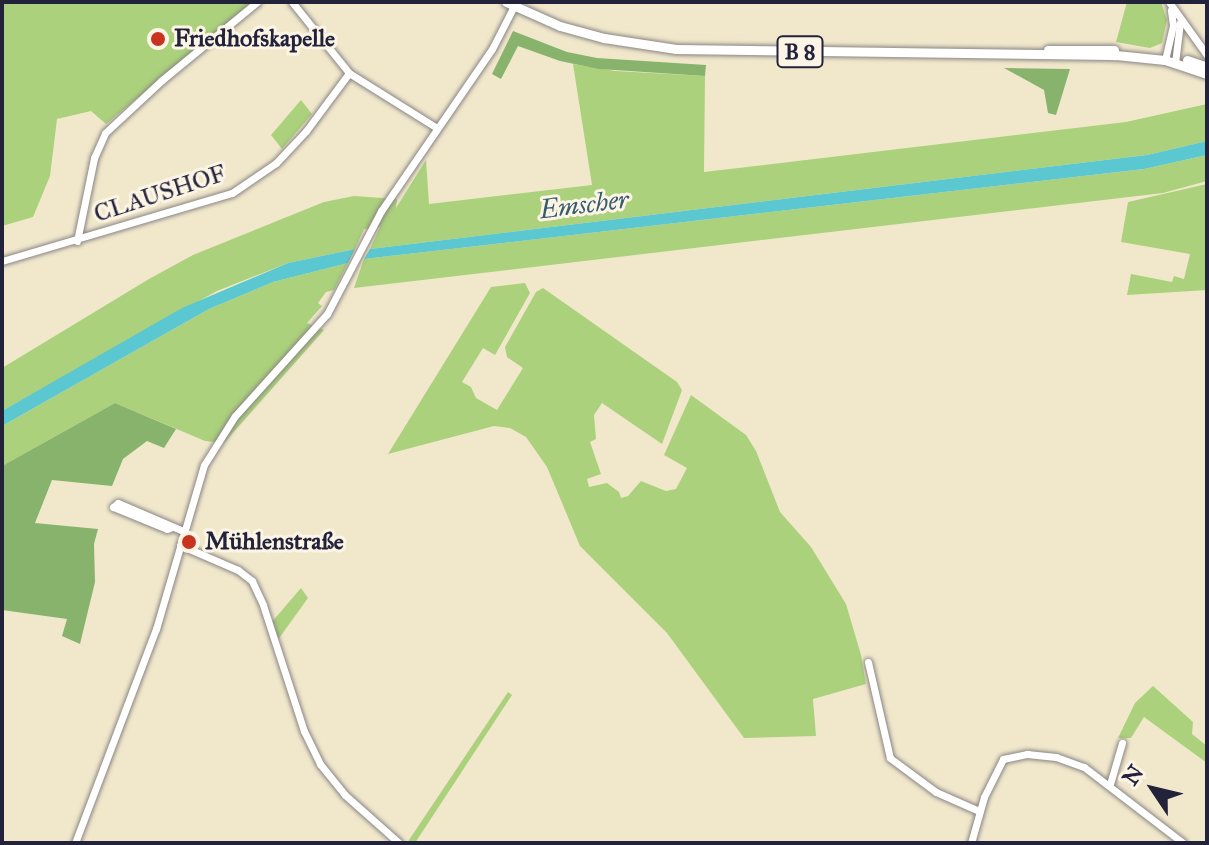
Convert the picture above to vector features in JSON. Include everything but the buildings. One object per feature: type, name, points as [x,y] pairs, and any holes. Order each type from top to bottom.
[{"type":"main road","name":"B 8","points":[[512,3],[560,26],[595,36],[676,49],[1116,55],[1171,59],[1207,67]]},
{"type":"main road","name":"B 8","points":[[1171,59],[1207,74]]},
{"type":"street","points":[[77,241],[94,158],[105,133],[162,80],[257,2]]},
{"type":"street","points":[[292,2],[349,73],[437,128]]},
{"type":"street","points":[[75,843],[156,629],[198,479],[223,432],[320,322],[346,282],[372,228],[492,49],[512,3]]},
{"type":"street","points":[[1170,3],[1207,55]]},
{"type":"street","points":[[1170,3],[1173,25],[1171,59]]},
{"type":"street","points":[[1171,59],[1180,20]]},
{"type":"street","name":"CLAUSHOF","points":[[2,261],[213,202],[245,186],[276,163],[306,131],[349,73]]},
{"type":"street","points":[[172,527],[167,529],[113,507],[118,503],[183,531]]},
{"type":"street","points":[[180,545],[238,570],[252,581],[263,605],[304,731],[320,764],[345,795],[399,843]]},
{"type":"street","points":[[868,662],[890,758],[927,787],[979,811]]},
{"type":"street","points":[[1110,784],[1122,743]]},
{"type":"street","points":[[971,843],[979,811],[1000,765],[1009,756],[1039,755],[1065,760],[1110,784],[1183,843]]},
{"type":"green space","points":[[2,2],[253,2],[106,124],[91,111],[57,119],[50,176],[33,217],[2,226]]},
{"type":"green space","points":[[1127,2],[1161,2],[1167,20],[1162,43],[1150,48],[1116,42]]},
{"type":"green space","points":[[513,31],[567,52],[597,58],[706,65],[705,76],[599,69],[560,61],[518,46],[501,79],[492,74]]},
{"type":"green space","points":[[573,64],[615,71],[705,76],[704,172],[1126,122],[1207,104],[1207,141],[1147,155],[370,249],[380,227],[364,229],[355,249],[288,263],[217,291],[2,411],[2,368],[149,279],[193,255],[324,202],[354,196],[397,199],[396,208],[426,160],[429,204],[592,185]]},
{"type":"green space","points":[[1004,68],[1070,69],[1056,115],[1048,113],[1044,90]]},
{"type":"green space","points":[[301,100],[312,114],[282,149],[271,135]]},
{"type":"green space","points":[[1207,155],[1207,181],[1163,193],[354,288],[364,259],[1144,169]]},
{"type":"green space","points":[[1207,184],[1207,290],[1127,295],[1131,274],[1172,282],[1174,276],[1184,279],[1190,254],[1121,242],[1128,202]]},
{"type":"green space","points":[[348,263],[334,290],[326,292],[318,303],[322,306],[307,323],[324,330],[224,443],[205,441],[115,403],[2,466],[2,426],[209,309],[273,282]]},
{"type":"green space","points":[[525,283],[530,293],[495,355],[483,348],[462,382],[471,387],[476,398],[497,410],[523,368],[507,357],[505,347],[536,292],[543,288],[677,382],[682,390],[662,444],[602,403],[594,415],[596,439],[590,442],[601,474],[587,479],[589,487],[607,483],[619,492],[621,498],[628,496],[641,481],[666,491],[676,489],[687,468],[664,455],[691,395],[746,435],[756,451],[780,512],[811,547],[846,604],[861,655],[866,684],[813,699],[816,736],[744,738],[667,633],[580,546],[547,467],[526,437],[510,428],[494,426],[388,454],[491,287]]},
{"type":"green space","points":[[115,403],[176,429],[164,448],[147,441],[123,459],[112,486],[52,480],[35,523],[98,529],[94,544],[95,582],[80,644],[62,636],[67,619],[2,610],[2,466]]},
{"type":"green space","points":[[301,588],[308,598],[277,641],[271,623]]},
{"type":"green space","points":[[1153,686],[1193,722],[1192,734],[1207,746],[1207,763],[1144,717],[1131,738],[1118,738],[1135,703]]},
{"type":"green space","points":[[508,692],[512,695],[415,843],[407,843]]},
{"type":"water","points":[[1207,141],[1207,155],[1144,169],[364,259],[370,249],[1147,155]]},
{"type":"water","points":[[355,249],[348,263],[273,282],[209,309],[2,426],[2,411],[182,308],[288,263]]},
{"type":"place","name":"Friedhofskapelle","points":[[158,39]]},
{"type":"place","name":"Mühlenstraße","points":[[189,542]]},
{"type":"water label","name":"Emscher","points":[[584,205]]}]
